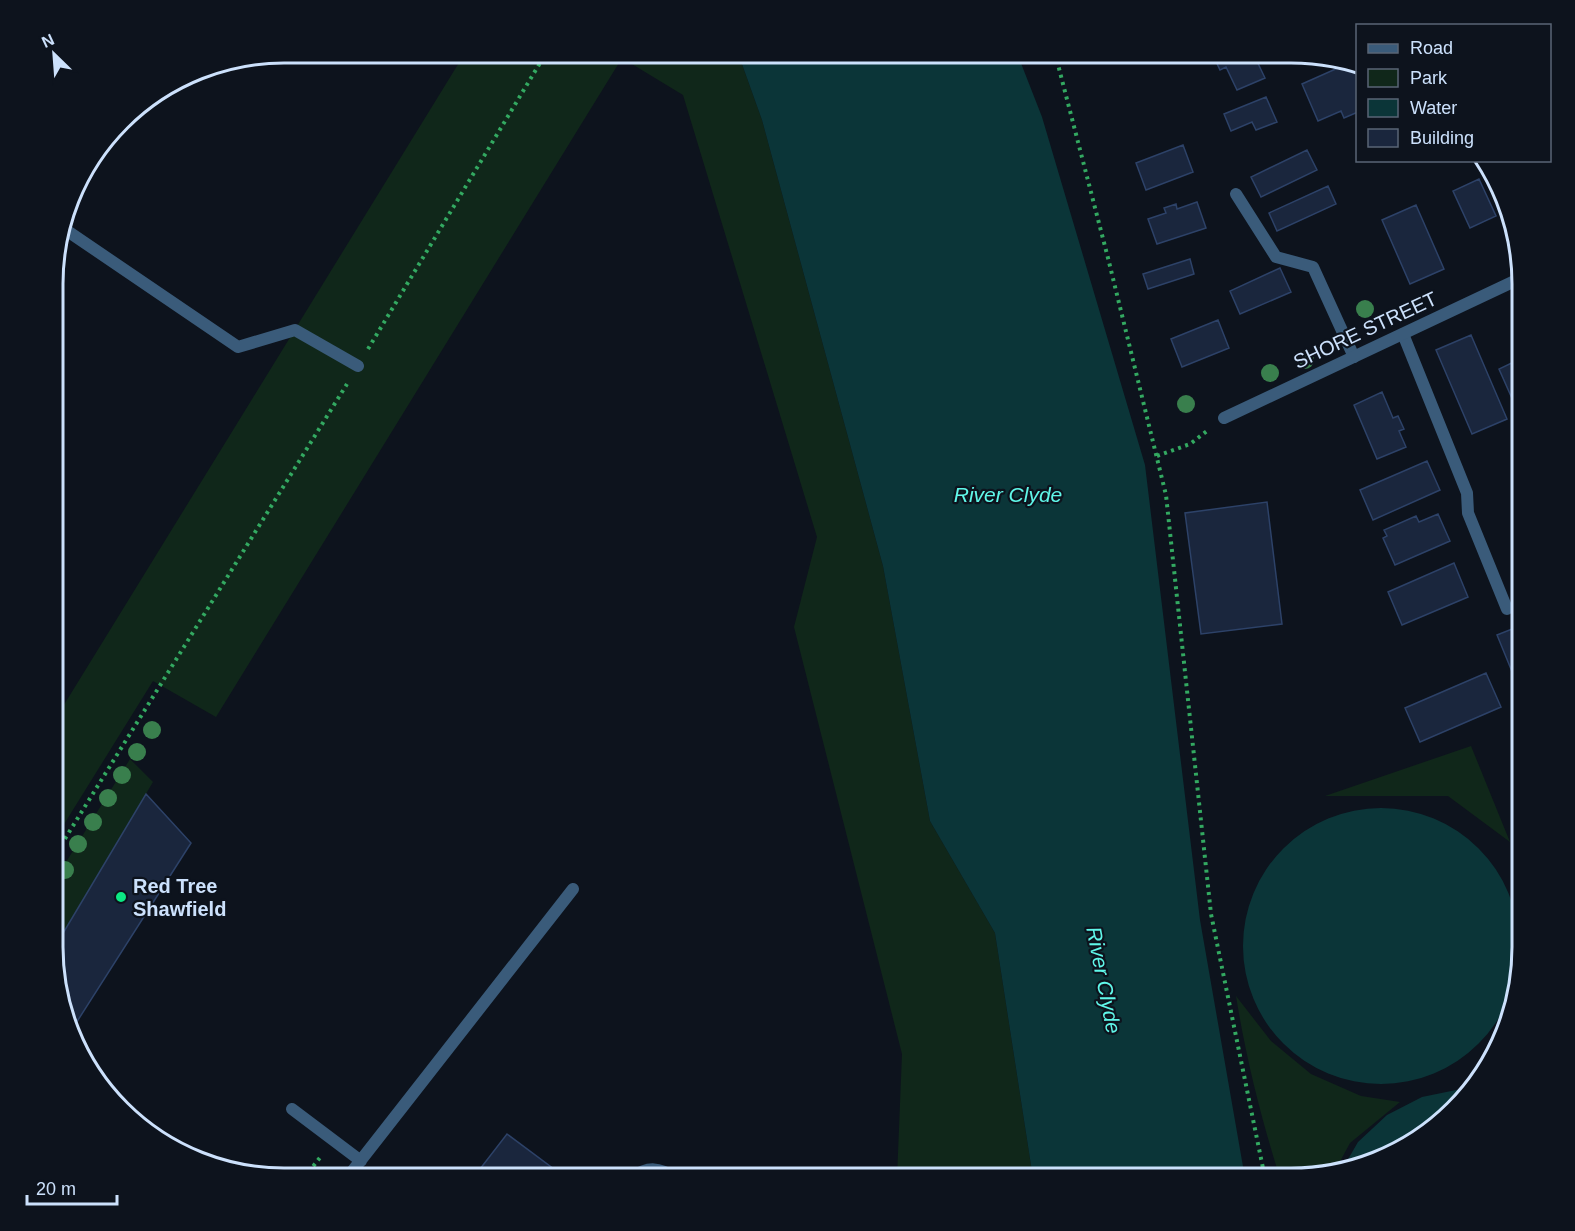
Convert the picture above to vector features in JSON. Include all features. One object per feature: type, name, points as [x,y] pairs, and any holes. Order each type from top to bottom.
[{"type":"street","points":[[1236,194],[1276,256],[1313,267],[1354,357]]},
{"type":"street","points":[[69,232],[238,347],[295,330],[358,366]]},
{"type":"street","name":"SHORE STREET","points":[[1224,418],[1512,282]]},
{"type":"street","points":[[1403,334],[1467,493],[1468,513],[1507,609]]},
{"type":"street","points":[[355,1168],[573,889]]},
{"type":"street","points":[[292,1109],[361,1161]]},
{"type":"path","points":[[63,842],[358,366],[540,63]]},
{"type":"path","points":[[1058,63],[1166,495],[1211,914],[1263,1168]]},
{"type":"path","points":[[1157,456],[1190,444],[1224,418]]},
{"type":"path","points":[[312,1168],[333,1140]]},
{"type":"green space","points":[[459,63],[619,63],[216,717],[153,681],[63,826],[63,706]]},
{"type":"green space","points":[[630,63],[742,63],[762,120],[883,566],[930,821],[995,933],[1031,1168],[897,1168],[902,1054],[794,627],[817,537],[683,95]]},
{"type":"green space","points":[[1471,746],[1510,842],[1448,796],[1325,796]]},
{"type":"green space","points":[[130,759],[153,782],[63,933],[63,867]]},
{"type":"green space","points":[[1236,996],[1271,1041],[1311,1074],[1361,1096],[1400,1102],[1350,1143],[1340,1162],[1305,1168],[1277,1168],[1244,1042]]},
{"type":"water","name":"River Clyde","points":[[742,63],[1021,63],[1042,117],[1145,465],[1200,920],[1243,1168],[1031,1168],[995,933],[930,821],[883,566],[762,120]]},
{"type":"water","points":[[1381,808],[1408,811],[1434,819],[1457,832],[1478,849],[1495,870],[1512,903],[1512,961],[1502,1011],[1478,1043],[1457,1060],[1434,1073],[1408,1081],[1381,1084],[1354,1081],[1328,1073],[1305,1060],[1284,1043],[1267,1022],[1254,999],[1246,973],[1243,946],[1246,919],[1254,893],[1267,870],[1284,849],[1305,832],[1328,819],[1354,811]]},
{"type":"water","points":[[1460,1089],[1437,1113],[1414,1131],[1376,1151],[1348,1160],[1358,1142],[1387,1115],[1422,1097]]},
{"type":"building","points":[[1217,63],[1258,63],[1265,78],[1237,90],[1226,67],[1220,70]]},
{"type":"building","points":[[1338,68],[1356,73],[1356,113],[1344,118],[1341,111],[1318,121],[1302,84]]},
{"type":"building","points":[[1266,97],[1277,122],[1256,130],[1252,122],[1231,131],[1224,114]]},
{"type":"building","points":[[1183,145],[1193,172],[1146,190],[1136,163]]},
{"type":"building","points":[[1307,150],[1317,170],[1261,197],[1251,177]]},
{"type":"building","points":[[1479,179],[1496,216],[1470,228],[1453,191]]},
{"type":"building","points":[[1328,186],[1336,204],[1277,231],[1269,213]]},
{"type":"building","points":[[1197,202],[1206,228],[1157,244],[1148,219],[1166,213],[1164,208],[1176,204],[1177,209]]},
{"type":"building","points":[[1416,205],[1444,269],[1410,284],[1382,220]]},
{"type":"building","points":[[1190,259],[1194,274],[1148,289],[1143,274]]},
{"type":"building","points":[[1280,268],[1291,292],[1240,314],[1230,291]]},
{"type":"building","points":[[1218,320],[1229,348],[1182,367],[1171,339]]},
{"type":"building","points":[[1471,335],[1507,419],[1472,434],[1436,350]]},
{"type":"building","points":[[1512,363],[1512,398],[1499,369]]},
{"type":"building","points":[[1382,392],[1393,418],[1398,416],[1404,429],[1399,431],[1406,447],[1377,459],[1354,405]]},
{"type":"building","points":[[1427,461],[1440,490],[1373,520],[1360,490]]},
{"type":"building","points":[[1267,502],[1282,624],[1201,634],[1185,513]]},
{"type":"building","points":[[1438,514],[1450,541],[1395,565],[1383,538],[1387,536],[1384,530],[1416,516],[1419,522]]},
{"type":"building","points":[[1454,563],[1468,597],[1402,625],[1388,592]]},
{"type":"building","points":[[1512,629],[1512,672],[1497,635]]},
{"type":"building","points":[[1486,673],[1501,707],[1420,742],[1405,708]]},
{"type":"building","name":"Red Tree Shawfield","points":[[146,794],[191,843],[77,1022],[67,990],[63,961],[63,933]]},
{"type":"building","points":[[507,1134],[553,1168],[481,1168]]},
{"type":"place","name":"Red Tree Shawfield","points":[[121,897]]}]
